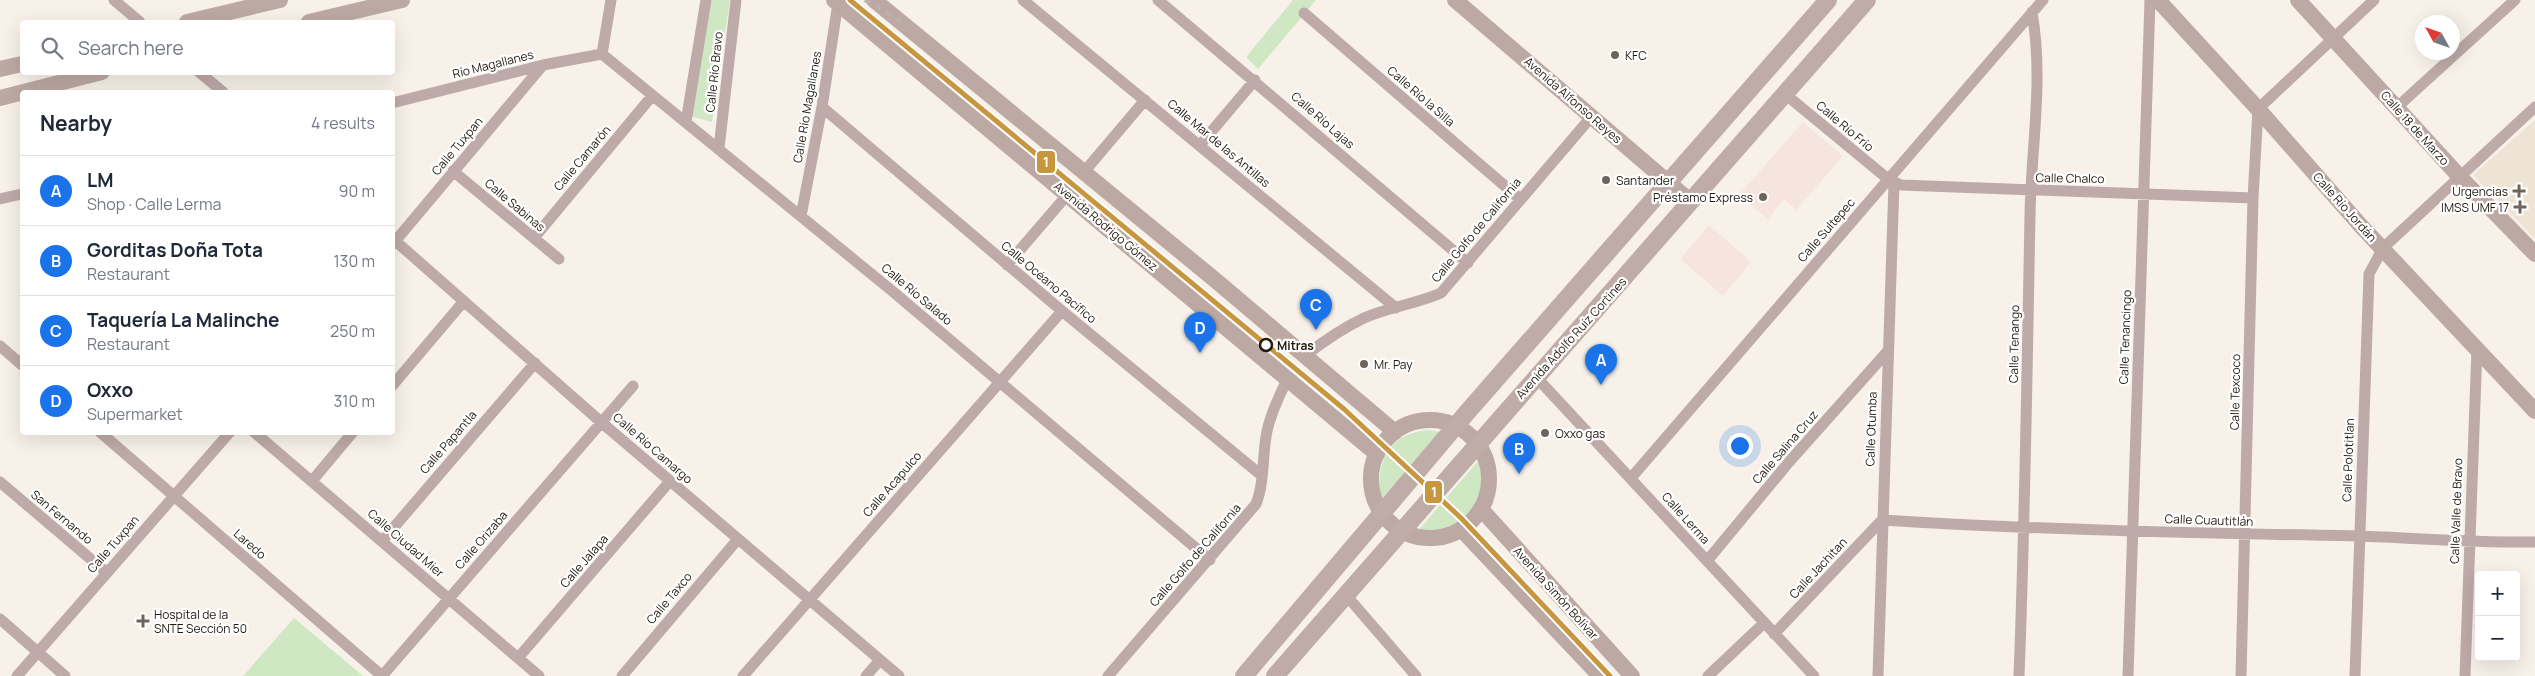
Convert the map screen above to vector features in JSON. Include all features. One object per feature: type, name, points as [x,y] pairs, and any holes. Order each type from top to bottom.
[{"type":"main road","points":[[195,20],[280,0]]},
{"type":"main road","points":[[317,20],[402,0]]},
{"type":"main road","points":[[874,0],[1306,355],[1395,432]]},
{"type":"main road","name":"Avenida Alfonso Reyes","points":[[1455,0],[1690,201]]},
{"type":"main road","points":[[1244,676],[1456,426],[1828,0]]},
{"type":"main road","name":"Avenida Adolfo Ruíz Cortines","points":[[1275,676],[1476,444],[1537,378],[1867,0]]},
{"type":"main road","name":"Calle Río Jordán","points":[[2158,0],[2383,248],[2534,408]]},
{"type":"main road","name":"Calle 18 de Marzo","points":[[2298,0],[2459,176],[2535,254]]},
{"type":"main road","name":"Avenida Rodrigo Gómez","points":[[836,2],[1377,454]]},
{"type":"main road","points":[[0,69],[20,64]]},
{"type":"main road","points":[[31,90],[90,75]]},
{"type":"main road","points":[[0,98],[20,93]]},
{"type":"main road","points":[[1430,420],[1456,426],[1476,444],[1488,466],[1488,491],[1481,508],[1462,530],[1447,536],[1431,539],[1415,537],[1400,532],[1381,514],[1374,500],[1371,484],[1372,469],[1377,454],[1395,432],[1416,422],[1430,420]]},
{"type":"main road","name":"Avenida Simón Bolívar","points":[[1481,508],[1632,676]]},
{"type":"main road","name":"Avenida Simón Bolívar","points":[[1462,530],[1600,676]]},
{"type":"main road","points":[[1361,538],[1369,537],[1378,542],[1379,556]]},
{"type":"street","points":[[114,0],[138,20]]},
{"type":"street","points":[[602,54],[611,0]]},
{"type":"street","name":"Calle Río Bravo","points":[[686,122],[706,0]]},
{"type":"street","name":"Calle Río Bravo","points":[[719,148],[736,0]]},
{"type":"street","name":"Calle Mar de las Antillas","points":[[1023,0],[1396,308]]},
{"type":"street","name":"Calle Río Lajas","points":[[1158,0],[1255,80],[1468,263]]},
{"type":"street","name":"Calle Sultepec","points":[[1631,478],[1891,181],[2042,0]]},
{"type":"street","name":"Calle Tenancingo","points":[[2128,676],[2131,531],[2150,0]]},
{"type":"street","points":[[2258,109],[2374,0]]},
{"type":"street","points":[[2396,108],[2515,0]]},
{"type":"street","name":"Calle Río Magallanes","points":[[801,216],[822,107],[836,2]]},
{"type":"street","name":"Calle Tenango","points":[[2019,676],[2025,529],[2031,191],[2038,70],[2037,42],[2032,12]]},
{"type":"street","name":"Calle Río la Silla","points":[[1304,14],[1520,199]]},
{"type":"street","name":"Río Magallanes","points":[[395,102],[543,65],[602,54]]},
{"type":"street","name":"Calle Río Salado","points":[[602,54],[801,216],[1210,560]]},
{"type":"street","name":"Calle Tuxpan","points":[[395,240],[543,65]]},
{"type":"street","points":[[203,75],[221,90]]},
{"type":"street","points":[[1200,145],[1255,80]]},
{"type":"street","name":"Calle Río Frío","points":[[1785,94],[1891,181]]},
{"type":"street","name":"Calle Camarón","points":[[534,238],[652,96]]},
{"type":"street","points":[[1084,172],[1145,100]]},
{"type":"street","name":"Calle Océano Pacífico","points":[[822,107],[1007,265],[1261,475]]},
{"type":"street","name":"Calle Polotitlan","points":[[2355,676],[2369,274],[2383,248],[2535,107]]},
{"type":"street","name":"Calle Texcoco","points":[[2242,676],[2253,198],[2258,109]]},
{"type":"street","name":"Calle Golfo de California","points":[[1306,355],[1350,325],[1396,308],[1420,302],[1441,293],[1592,116]]},
{"type":"street","name":"Calle Sabinas","points":[[453,171],[559,259]]},
{"type":"street","name":"Calle Chalco","points":[[1891,181],[1923,187],[2253,198]]},
{"type":"street","name":"Calle Otumba","points":[[1878,676],[1887,352],[1892,267],[1891,181]]},
{"type":"street","points":[[0,199],[20,194]]},
{"type":"street","points":[[1007,265],[1068,194]]},
{"type":"street","name":"Calle Río Camargo","points":[[395,242],[464,300],[601,422],[899,676]]},
{"type":"street","points":[[395,382],[464,300]]},
{"type":"street","name":"Calle Acapulco","points":[[743,676],[1062,311]]},
{"type":"street","points":[[0,346],[20,364]]},
{"type":"street","name":"Calle Valle de Bravo","points":[[2465,676],[2477,348]]},
{"type":"street","name":"Calle Salina Cruz","points":[[1707,562],[1789,462],[1887,352]]},
{"type":"street","name":"Calle Papantla","points":[[383,540],[534,363]]},
{"type":"street","name":"Calle Lerma","points":[[1537,378],[1814,676]]},
{"type":"street","name":"Calle Golfo de California","points":[[1108,676],[1210,560],[1256,504],[1261,492],[1261,475],[1267,431],[1273,411],[1287,380]]},
{"type":"street","name":"Calle Orizaba","points":[[382,676],[633,386]]},
{"type":"street","name":"Laredo","points":[[104,435],[382,676]]},
{"type":"street","name":"Calle Tuxpan","points":[[17,676],[227,435]]},
{"type":"street","name":"Calle Ciudad Mier","points":[[258,435],[383,540],[539,676]]},
{"type":"street","points":[[312,481],[350,435]]},
{"type":"street","name":"Calle Jalapa","points":[[518,658],[670,481]]},
{"type":"street","name":"San Fernando","points":[[0,482],[106,572]]},
{"type":"street","name":"Calle Cuautitlán","points":[[1882,520],[2025,529],[2359,536],[2469,543],[2535,542]]},
{"type":"street","name":"Calle Jachitan","points":[[1774,634],[1882,520]]},
{"type":"street","name":"Calle Taxco","points":[[622,676],[738,539]]},
{"type":"street","points":[[1346,595],[1416,676]]},
{"type":"street","points":[[0,619],[65,676]]},
{"type":"street","points":[[1708,676],[1764,623]]},
{"type":"street","points":[[866,676],[880,660]]},
{"type":"shaded area","name":"IMSS UMF 17","points":[[2535,120],[2535,239],[2473,175]]},
{"type":"shaded area","points":[[1803,122],[1843,156],[1796,210],[1784,199],[1768,219],[1739,195]]},
{"type":"shaded area","points":[[1709,225],[1751,262],[1723,296],[1680,259]]},
{"type":"green space","points":[[705,0],[730,0],[712,122],[690,116]]},
{"type":"green space","points":[[1293,0],[1316,0],[1258,69],[1246,57]]},
{"type":"green space","points":[[1429,430],[1440,432],[1382,503],[1380,476],[1382,464],[1387,453],[1403,437],[1415,432]]},
{"type":"green space","points":[[1479,460],[1481,491],[1471,514],[1456,527],[1446,531],[1436,534],[1416,533]]},
{"type":"green space","points":[[294,618],[363,676],[243,676]]},
{"type":"railway","points":[[865,0],[902,22]]},
{"type":"railway","points":[[850,5],[881,27]]},
{"type":"transit line","name":"1","points":[[850,0],[1344,409],[1461,518],[1610,676]]},
{"type":"place","name":"KFC","points":[[1615,55]]},
{"type":"place","name":"Santander","points":[[1606,180]]},
{"type":"place","name":"Urgencias","points":[[2519,191]]},
{"type":"place","name":"Préstamo Express","points":[[1763,197]]},
{"type":"place","name":"IMSS UMF 17","points":[[2520,207]]},
{"type":"place","name":"Taquería La Malinche","points":[[1316,330]]},
{"type":"place","name":"Mitras","points":[[1266,345]]},
{"type":"place","name":"Oxxo","points":[[1200,353]]},
{"type":"place","name":"Mr. Pay","points":[[1364,364]]},
{"type":"place","name":"LM","points":[[1601,385]]},
{"type":"place","name":"Oxxo gas","points":[[1545,433]]},
{"type":"place","name":"Gorditas Doña Tota","points":[[1519,474]]},
{"type":"place","name":"Hospital de la SNTE Sección 50","points":[[143,621]]}]
